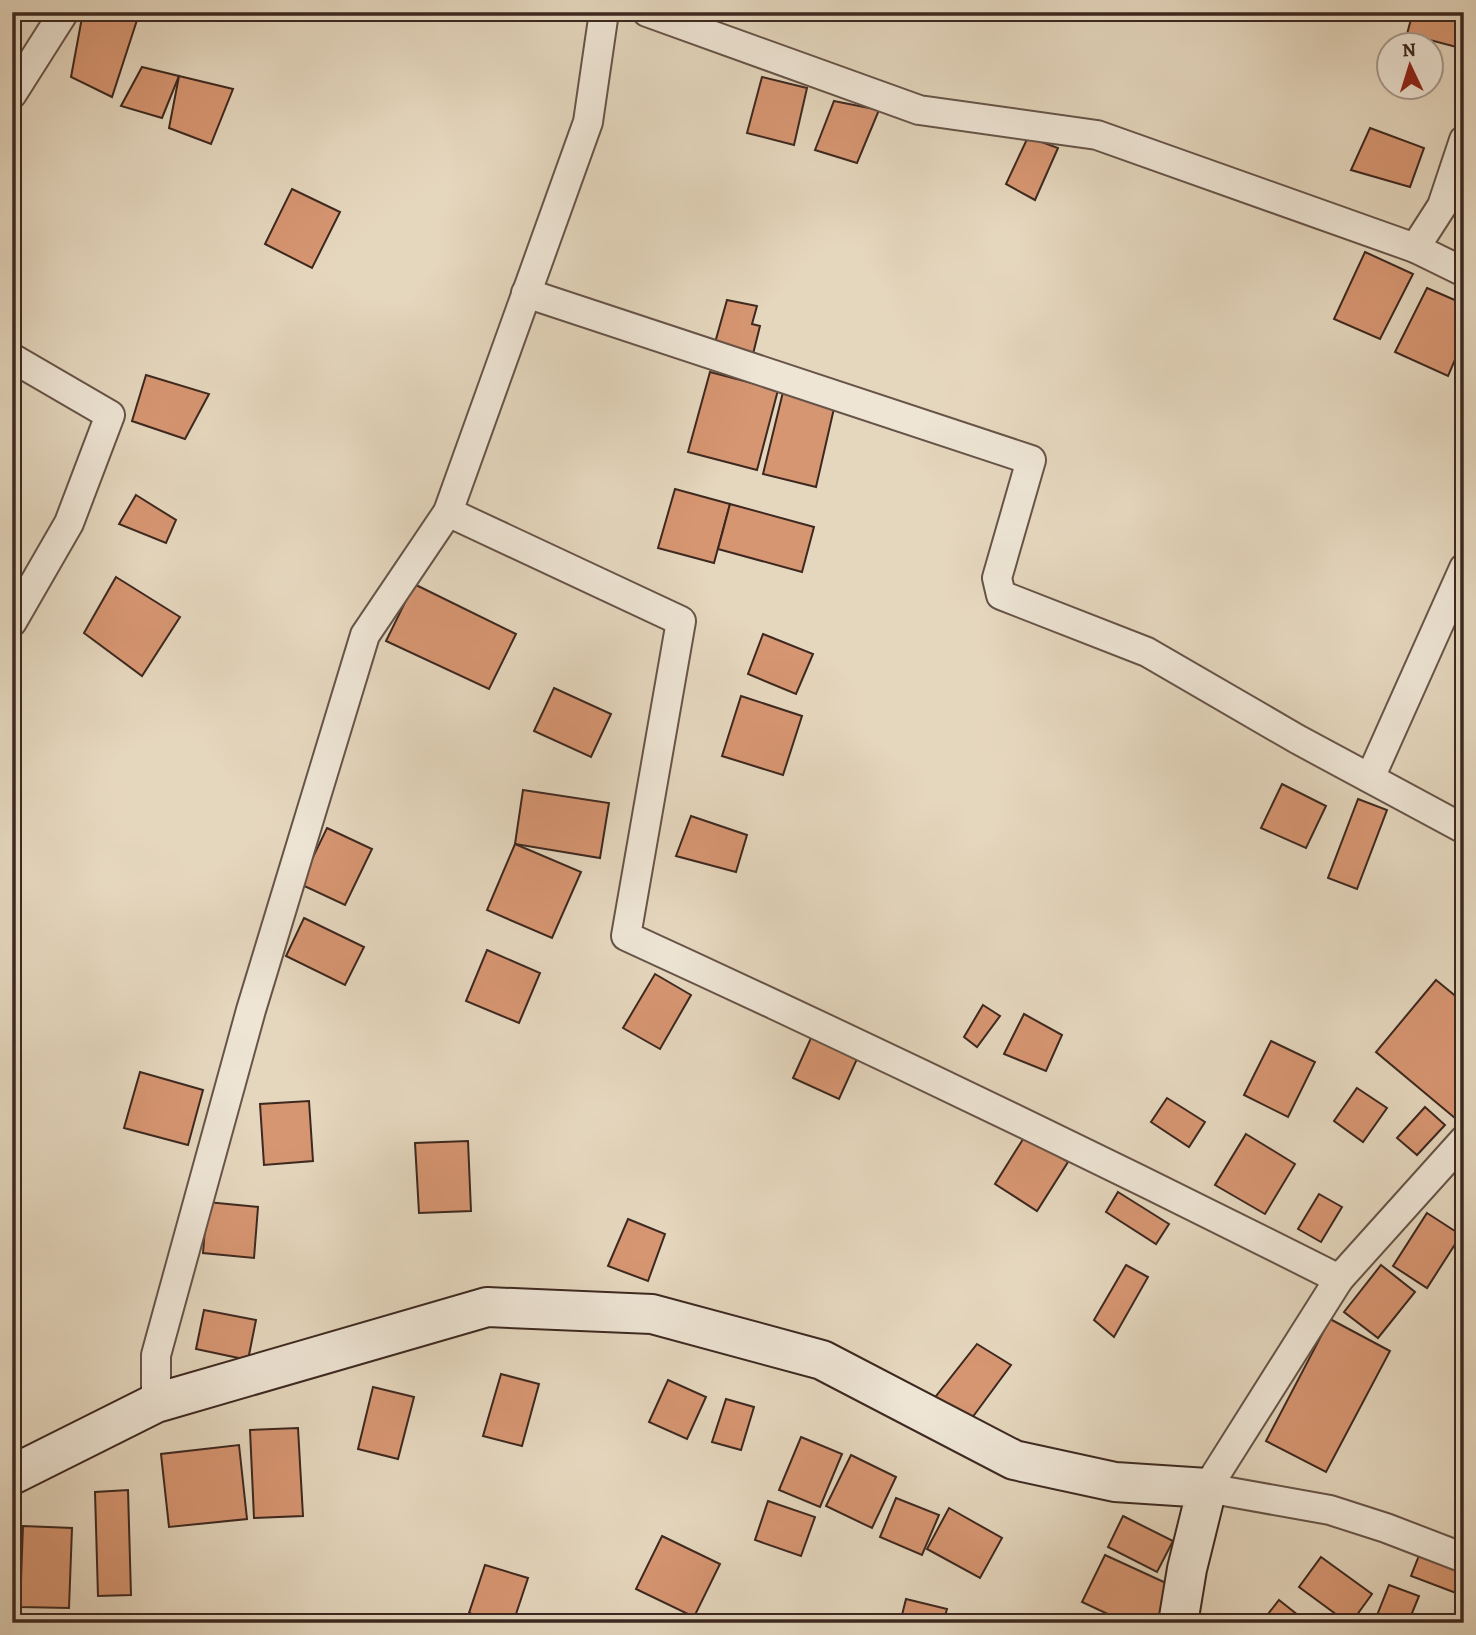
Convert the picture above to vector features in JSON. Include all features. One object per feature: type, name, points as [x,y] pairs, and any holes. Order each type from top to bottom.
[{"type":"street","points":[[12,94],[64,12]]},
{"type":"street","points":[[156,1403],[156,1355],[251,1010],[365,635],[447,512],[588,122],[604,12]]},
{"type":"street","points":[[647,12],[919,110],[1097,135],[1415,248],[1464,272]]},
{"type":"street","points":[[1415,248],[1443,206],[1464,140]]},
{"type":"street","points":[[526,293],[1031,460],[997,578],[1001,595],[1147,652],[1297,739],[1464,829]]},
{"type":"street","points":[[12,358],[110,415],[69,523],[12,622]]},
{"type":"street","points":[[447,512],[681,621],[626,936],[862,1045],[1339,1279]]},
{"type":"street","points":[[1370,778],[1464,568]]},
{"type":"street","points":[[1178,1623],[1187,1569],[1207,1488],[1339,1279],[1464,1140]]},
{"type":"street","points":[[12,1475],[156,1403],[488,1307],[652,1314],[822,1360],[1014,1460],[1115,1482],[1207,1488],[1330,1510],[1464,1558]]},
{"type":"building","points":[[83,12],[117,12],[138,17],[112,97],[71,77]]},
{"type":"building","points":[[1413,12],[1464,12],[1464,49],[1444,44],[1444,32],[1408,32]]},
{"type":"building","points":[[142,67],[179,76],[162,118],[121,106]]},
{"type":"building","points":[[179,76],[233,89],[211,144],[169,128]]},
{"type":"building","points":[[762,77],[807,88],[794,145],[747,133]]},
{"type":"building","points":[[834,101],[879,110],[857,163],[815,150]]},
{"type":"building","points":[[1370,128],[1424,148],[1410,187],[1351,170]]},
{"type":"building","points":[[1028,137],[1058,148],[1035,200],[1006,184]]},
{"type":"building","points":[[292,189],[340,212],[312,268],[265,244]]},
{"type":"building","points":[[1365,252],[1413,274],[1380,339],[1334,319]]},
{"type":"building","points":[[1427,288],[1464,304],[1464,339],[1448,376],[1395,352]]},
{"type":"building","points":[[727,300],[757,306],[752,324],[760,326],[752,358],[713,350]]},
{"type":"building","points":[[710,372],[778,390],[757,470],[688,452]]},
{"type":"building","points":[[146,375],[209,394],[185,439],[132,421]]},
{"type":"building","points":[[783,392],[835,404],[816,487],[763,474]]},
{"type":"building","points":[[675,489],[730,504],[714,563],[658,548]]},
{"type":"building","points":[[136,495],[176,520],[166,543],[119,524]]},
{"type":"building","points":[[730,504],[814,527],[802,572],[718,549]]},
{"type":"building","points":[[116,577],[180,617],[142,676],[84,633]]},
{"type":"building","points":[[414,584],[516,634],[489,689],[386,641]]},
{"type":"building","points":[[763,634],[813,654],[796,694],[748,674]]},
{"type":"building","points":[[554,688],[611,714],[591,757],[534,731]]},
{"type":"building","points":[[741,696],[802,716],[783,775],[722,756]]},
{"type":"building","points":[[1282,784],[1326,806],[1306,848],[1261,828]]},
{"type":"building","points":[[523,790],[609,803],[600,858],[515,844]]},
{"type":"building","points":[[1358,799],[1387,810],[1357,889],[1328,878]]},
{"type":"building","points":[[691,816],[747,835],[736,872],[676,856]]},
{"type":"building","points":[[327,828],[372,849],[345,905],[300,884]]},
{"type":"building","points":[[515,844],[581,872],[552,938],[487,910]]},
{"type":"building","points":[[304,918],[364,947],[345,985],[286,956]]},
{"type":"building","points":[[487,950],[540,973],[519,1023],[466,1001]]},
{"type":"building","points":[[655,974],[691,995],[660,1049],[623,1028]]},
{"type":"building","points":[[1436,980],[1464,1003],[1462,1124],[1376,1052]]},
{"type":"building","points":[[983,1005],[1000,1016],[977,1047],[964,1037]]},
{"type":"building","points":[[1024,1014],[1062,1035],[1046,1071],[1004,1054]]},
{"type":"building","points":[[815,1029],[861,1050],[839,1099],[793,1078]]},
{"type":"building","points":[[1271,1041],[1315,1062],[1288,1117],[1244,1095]]},
{"type":"building","points":[[140,1072],[203,1090],[188,1145],[124,1128]]},
{"type":"building","points":[[1357,1088],[1387,1108],[1363,1142],[1334,1121]]},
{"type":"building","points":[[1167,1098],[1205,1122],[1189,1147],[1151,1122]]},
{"type":"building","points":[[309,1101],[313,1161],[264,1165],[260,1104]]},
{"type":"building","points":[[1425,1107],[1445,1125],[1417,1155],[1397,1138]]},
{"type":"building","points":[[1246,1134],[1295,1164],[1265,1214],[1215,1185]]},
{"type":"building","points":[[1025,1136],[1068,1162],[1037,1211],[995,1184]]},
{"type":"building","points":[[468,1141],[471,1211],[419,1213],[415,1143]]},
{"type":"building","points":[[1118,1192],[1169,1224],[1156,1244],[1106,1212]]},
{"type":"building","points":[[1319,1194],[1342,1207],[1321,1242],[1298,1229]]},
{"type":"building","points":[[207,1202],[258,1207],[254,1258],[203,1253]]},
{"type":"building","points":[[1427,1213],[1461,1235],[1427,1288],[1393,1266]]},
{"type":"building","points":[[628,1219],[665,1234],[648,1281],[608,1266]]},
{"type":"building","points":[[1126,1265],[1148,1277],[1114,1337],[1094,1320]]},
{"type":"building","points":[[1381,1265],[1415,1292],[1378,1338],[1344,1312]]},
{"type":"building","points":[[204,1310],[256,1320],[248,1360],[196,1349]]},
{"type":"building","points":[[1330,1319],[1390,1351],[1326,1472],[1266,1441]]},
{"type":"building","points":[[977,1344],[1011,1365],[969,1422],[933,1400]]},
{"type":"building","points":[[501,1374],[539,1384],[522,1446],[483,1436]]},
{"type":"building","points":[[668,1380],[706,1397],[687,1439],[649,1422]]},
{"type":"building","points":[[373,1387],[414,1397],[398,1459],[358,1449]]},
{"type":"building","points":[[726,1399],[754,1407],[741,1450],[712,1442]]},
{"type":"building","points":[[298,1428],[303,1516],[254,1518],[250,1430]]},
{"type":"building","points":[[801,1437],[842,1454],[820,1507],[779,1490]]},
{"type":"building","points":[[239,1445],[247,1519],[169,1527],[161,1454]]},
{"type":"building","points":[[851,1455],[896,1477],[872,1528],[826,1506]]},
{"type":"building","points":[[128,1490],[131,1595],[98,1596],[95,1492]]},
{"type":"building","points":[[896,1498],[939,1515],[922,1555],[880,1537]]},
{"type":"building","points":[[768,1501],[815,1517],[801,1556],[755,1540]]},
{"type":"building","points":[[949,1508],[1002,1538],[980,1578],[927,1549]]},
{"type":"building","points":[[1123,1516],[1173,1541],[1157,1572],[1108,1547]]},
{"type":"building","points":[[23,1526],[72,1528],[69,1608],[20,1607]]},
{"type":"building","points":[[662,1536],[720,1564],[694,1617],[636,1589]]},
{"type":"building","points":[[1420,1553],[1464,1569],[1464,1596],[1411,1576]]},
{"type":"building","points":[[1105,1555],[1177,1588],[1160,1623],[1127,1623],[1082,1602]]},
{"type":"building","points":[[1321,1557],[1372,1594],[1351,1623],[1299,1587]]},
{"type":"building","points":[[485,1565],[528,1578],[513,1623],[497,1623],[469,1613]]},
{"type":"building","points":[[1389,1585],[1419,1596],[1408,1623],[1374,1623]]},
{"type":"building","points":[[906,1599],[947,1609],[943,1623],[900,1623]]},
{"type":"building","points":[[1279,1600],[1308,1623],[1261,1623]]}]
